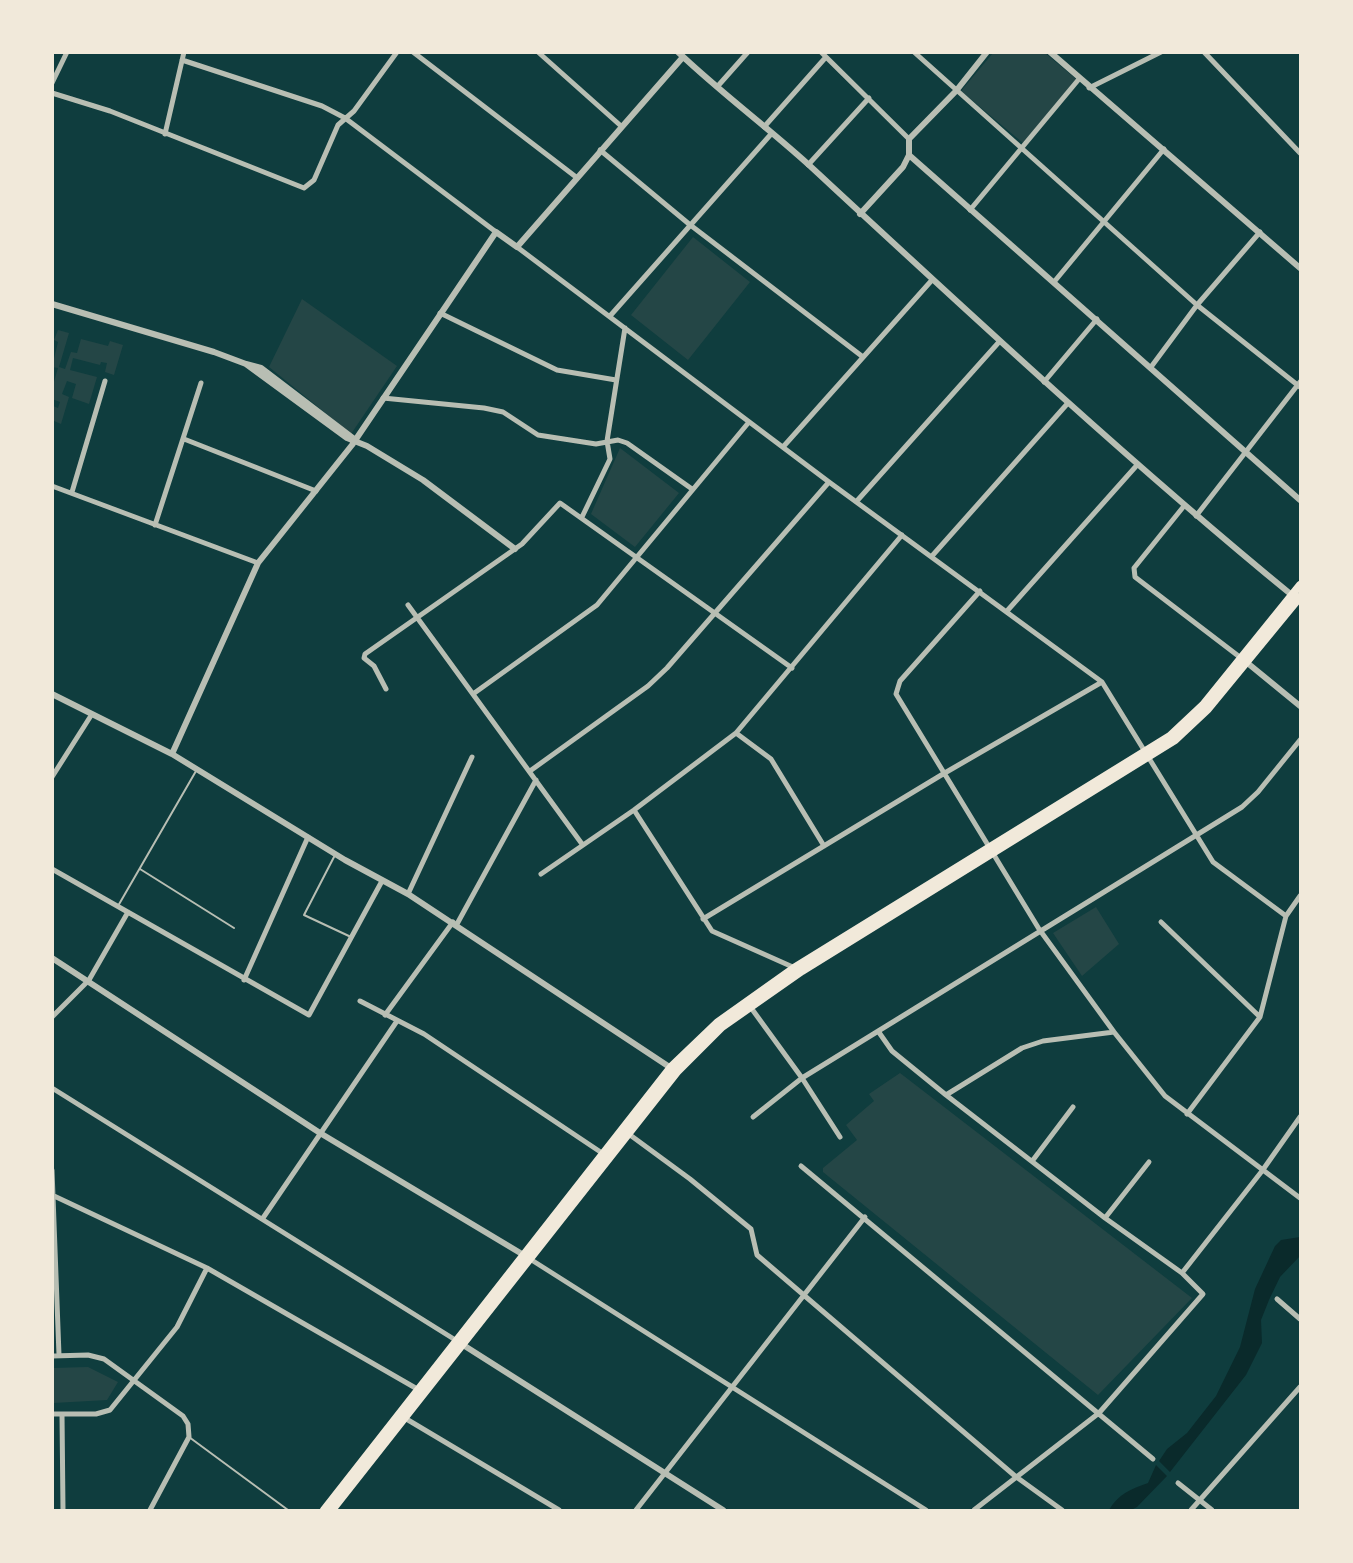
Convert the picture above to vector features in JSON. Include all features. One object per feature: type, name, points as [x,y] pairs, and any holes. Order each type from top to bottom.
[{"type":"main road","points":[[332,1510],[421,1391],[674,1070],[748,1004],[798,969],[1147,755],[1197,721],[1297,597],[1300,585]]},
{"type":"main road","points":[[324,1510],[402,1416]]},
{"type":"street","points":[[52,83],[67,52]]},
{"type":"street","points":[[165,134],[184,52]]},
{"type":"street","points":[[52,93],[110,111],[300,188],[307,187],[314,180],[336,128],[354,111],[397,52]]},
{"type":"street","points":[[413,52],[576,177]]},
{"type":"street","points":[[538,52],[621,126]]},
{"type":"street","points":[[717,87],[748,52]]},
{"type":"street","points":[[821,52],[909,138]]},
{"type":"street","points":[[914,52],[1197,305],[1300,384],[1244,451],[1196,516]]},
{"type":"street","points":[[860,214],[903,168],[909,155],[909,138],[956,91],[987,52]]},
{"type":"street","points":[[1050,52],[1300,268]]},
{"type":"street","points":[[1089,88],[1161,52]]},
{"type":"street","points":[[1204,52],[1300,153]]},
{"type":"street","points":[[517,247],[681,55],[808,165],[999,342],[1184,506],[1297,597]]},
{"type":"street","points":[[764,127],[826,57]]},
{"type":"street","points":[[182,60],[322,106],[345,118],[829,482],[1102,682],[1195,837],[1213,862],[1286,916]]},
{"type":"street","points":[[970,210],[1080,79]]},
{"type":"street","points":[[808,165],[869,98]]},
{"type":"street","points":[[609,316],[772,133]]},
{"type":"street","points":[[1054,282],[1164,149]]},
{"type":"street","points":[[600,150],[689,224],[863,357]]},
{"type":"street","points":[[909,155],[1097,318],[1300,500]]},
{"type":"street","points":[[172,754],[258,563],[355,440],[496,232]]},
{"type":"street","points":[[1151,367],[1197,305],[1260,232]]},
{"type":"street","points":[[783,447],[932,280]]},
{"type":"street","points":[[52,304],[246,364],[347,438],[355,440],[423,480],[514,549]]},
{"type":"street","points":[[440,314],[557,370],[616,380]]},
{"type":"street","points":[[1044,382],[1097,318]]},
{"type":"street","points":[[582,517],[610,459],[607,441],[625,328]]},
{"type":"street","points":[[856,502],[999,342]]},
{"type":"street","points":[[72,492],[105,381]]},
{"type":"street","points":[[155,525],[201,383]]},
{"type":"street","points":[[383,398],[503,412],[538,435],[596,444],[618,440],[627,443],[692,489]]},
{"type":"street","points":[[932,556],[1068,403]]},
{"type":"street","points":[[473,694],[591,609],[749,422]]},
{"type":"street","points":[[184,439],[316,491]]},
{"type":"street","points":[[1007,611],[1138,464]]},
{"type":"street","points":[[530,771],[648,686],[716,614],[829,482]]},
{"type":"street","points":[[52,486],[258,563]]},
{"type":"street","points":[[386,689],[374,666],[364,656],[530,537],[560,503],[792,668]]},
{"type":"street","points":[[1184,506],[1134,568],[1135,577],[1300,706]]},
{"type":"street","points":[[541,874],[634,810],[736,733],[902,535]]},
{"type":"street","points":[[980,591],[900,681],[896,694],[1039,929],[1114,1032],[1165,1096],[1300,1198]]},
{"type":"street","points":[[408,605],[582,844]]},
{"type":"street","points":[[703,919],[943,774],[1102,682]]},
{"type":"street","points":[[52,694],[172,754],[336,854],[408,894],[674,1070]]},
{"type":"street","points":[[52,777],[92,714]]},
{"type":"street","points":[[736,733],[771,759],[824,846]]},
{"type":"street","points":[[753,1117],[802,1078],[1039,929],[1242,807],[1258,792],[1300,740]]},
{"type":"street","points":[[408,894],[472,757]]},
{"type":"street","points":[[385,1015],[455,923],[536,780]]},
{"type":"street","points":[[634,810],[703,919],[718,935],[798,969]]},
{"type":"street","points":[[244,980],[308,837]]},
{"type":"street","points":[[52,868],[244,980],[309,1015],[382,881]]},
{"type":"street","points":[[1187,1114],[1260,1017],[1286,916],[1300,896]]},
{"type":"street","points":[[52,1017],[89,980],[128,912]]},
{"type":"street","points":[[1161,922],[1260,1017]]},
{"type":"street","points":[[52,958],[89,980],[320,1133],[527,1257],[926,1510]]},
{"type":"street","points":[[360,1001],[424,1034],[606,1156]]},
{"type":"street","points":[[748,1004],[802,1078],[840,1137]]},
{"type":"street","points":[[263,1218],[397,1021]]},
{"type":"street","points":[[878,1031],[892,1051],[946,1095],[1033,1160],[1105,1218],[1182,1273],[1202,1291],[1203,1297],[1099,1413],[974,1510]]},
{"type":"street","points":[[946,1095],[1022,1048],[1043,1041],[1114,1032]]},
{"type":"street","points":[[52,1088],[263,1218],[723,1510]]},
{"type":"street","points":[[1033,1160],[1073,1107]]},
{"type":"street","points":[[1182,1273],[1262,1171],[1300,1117]]},
{"type":"street","points":[[626,1131],[751,1229],[757,1255],[1016,1476],[1062,1510]]},
{"type":"street","points":[[1105,1218],[1149,1162]]},
{"type":"street","points":[[801,1166],[1153,1459]]},
{"type":"street","points":[[52,1170],[56,1356],[96,1356],[183,1416],[188,1424],[189,1437],[150,1510]]},
{"type":"street","points":[[54,1195],[207,1268],[421,1391]]},
{"type":"street","points":[[636,1510],[865,1217]]},
{"type":"street","points":[[52,1414],[96,1414],[110,1410],[177,1327],[207,1268]]},
{"type":"street","points":[[1277,1299],[1300,1319]]},
{"type":"street","points":[[1191,1510],[1300,1387]]},
{"type":"street","points":[[62,1414],[63,1510]]},
{"type":"street","points":[[402,1416],[559,1510]]},
{"type":"street","points":[[1178,1483],[1212,1510]]},
{"type":"lane","points":[[118,906],[197,769]]},
{"type":"lane","points":[[336,854],[304,915],[351,937]]},
{"type":"lane","points":[[140,868],[234,928]]},
{"type":"lane","points":[[189,1437],[288,1510]]},
{"type":"shaded area","points":[[993,53],[1045,53],[1076,79],[1023,143],[961,91]]},
{"type":"shaded area","points":[[693,237],[750,282],[688,360],[631,315]]},
{"type":"shaded area","points":[[302,299],[397,366],[351,434],[269,367]]},
{"type":"shaded area","points":[[58,330],[69,333],[59,367],[65,369],[71,352],[77,353],[81,339],[108,346],[110,341],[123,345],[114,375],[105,372],[107,363],[101,362],[100,365],[73,358],[70,370],[97,377],[89,404],[72,398],[76,384],[67,381],[62,394],[69,397],[61,424],[52,420],[53,406],[58,408],[60,402],[52,399],[58,368],[52,367],[58,342],[54,340]]},
{"type":"shaded area","points":[[620,448],[679,493],[635,547],[591,514]]},
{"type":"shaded area","points":[[1096,907],[1119,944],[1082,976],[1053,933]]},
{"type":"shaded area","points":[[900,1073],[1192,1298],[1098,1395],[823,1172],[823,1168],[857,1140],[846,1125],[874,1101],[869,1094]]},
{"type":"shaded area","points":[[1300,1237],[1300,1256],[1280,1277],[1269,1300],[1261,1320],[1262,1343],[1246,1375],[1170,1472],[1159,1461],[1167,1449],[1187,1433],[1216,1396],[1240,1347],[1255,1289],[1275,1246],[1281,1240]]},
{"type":"shaded area","points":[[88,1367],[118,1382],[107,1400],[53,1403],[53,1368]]},
{"type":"shaded area","points":[[1156,1465],[1167,1476],[1137,1507],[1131,1510],[1109,1510],[1116,1500],[1126,1493],[1148,1483]]}]
